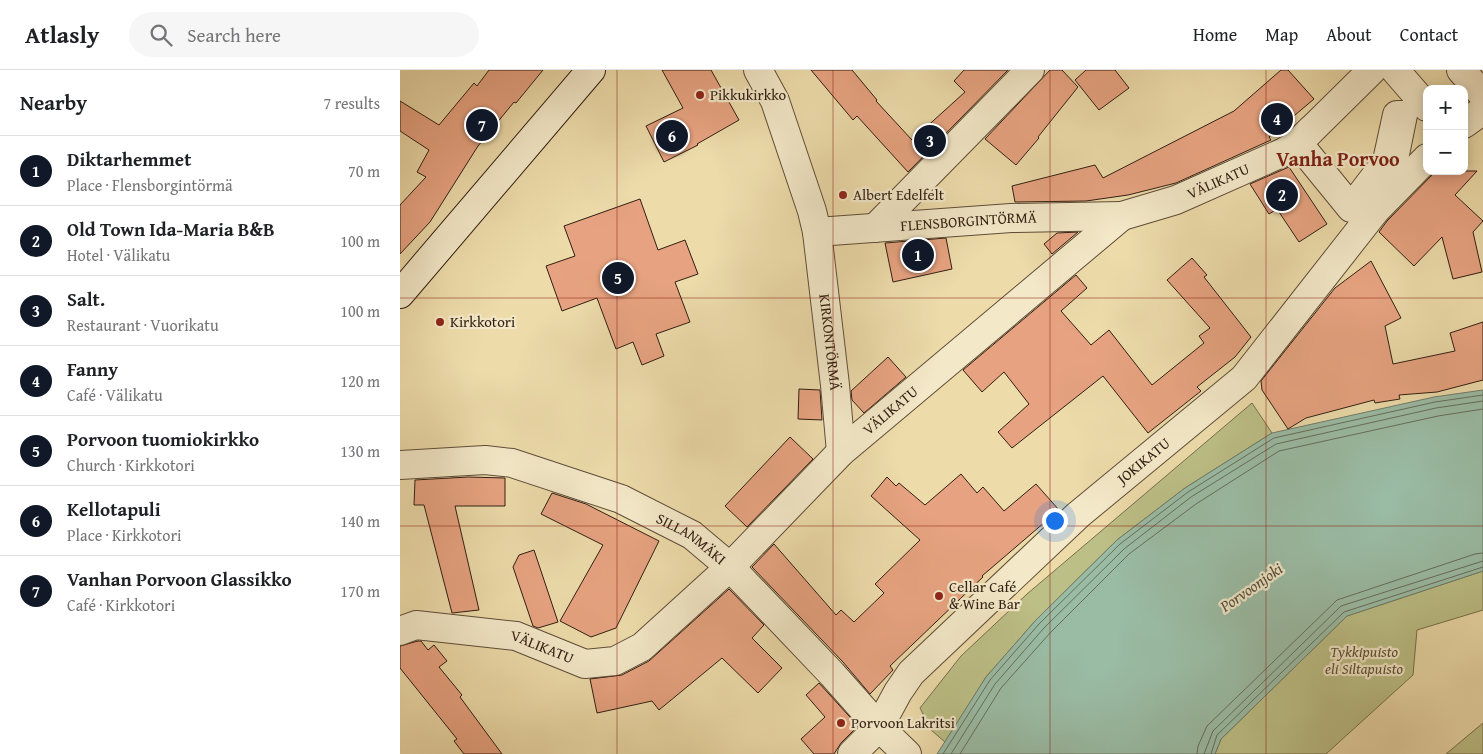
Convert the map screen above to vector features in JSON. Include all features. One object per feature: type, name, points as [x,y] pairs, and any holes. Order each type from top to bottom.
[{"type":"street","points":[[400,294],[591,70]]},
{"type":"street","points":[[758,70],[775,101],[812,211],[817,232]]},
{"type":"street","points":[[875,228],[1030,70]]},
{"type":"street","name":"VÄLIKATU","points":[[400,632],[416,625],[516,636],[585,664],[615,661],[642,647],[730,567],[841,452],[1122,216],[1176,200],[1284,152],[1298,143],[1372,70]]},
{"type":"street","points":[[1395,70],[1423,102]]},
{"type":"street","points":[[1461,70],[1483,96]]},
{"type":"street","points":[[1468,121],[1483,110]]},
{"type":"street","points":[[1298,143],[1351,208],[1387,161],[1397,115],[1403,116],[1393,164],[1355,211],[1368,221]]},
{"type":"street","name":"JOKIKATU","points":[[852,754],[879,727],[911,672],[1078,516],[1244,378],[1368,221],[1423,162]]},
{"type":"street","name":"FLENSBORGINTÖRMÄ","points":[[817,232],[1011,218],[1122,216]]},
{"type":"street","name":"KIRKONTÖRMÄ","points":[[817,232],[841,452]]},
{"type":"street","name":"SILLANMÄKI","points":[[400,465],[485,460],[512,463],[621,499],[692,535],[730,567],[832,674],[879,727],[907,754]]},
{"type":"green space","points":[[1252,403],[1272,433],[1185,488],[1117,540],[1036,620],[986,677],[945,742],[931,730],[920,708],[961,656],[1027,594]]},
{"type":"green space","name":"Tykkipuisto eli Siltapuisto","points":[[1483,571],[1483,610],[1417,630],[1413,675],[1326,754],[1215,754],[1221,739],[1347,616]]},
{"type":"green space","points":[[1483,723],[1483,754],[1446,754]]},
{"type":"water","name":"Porvoonjoki","points":[[1483,390],[1483,571],[1347,616],[1221,739],[1215,754],[937,754],[986,677],[1036,620],[1117,540],[1185,488],[1272,433],[1434,397]]},
{"type":"building","points":[[489,70],[543,70],[478,146],[430,222],[400,254],[400,205],[426,177],[417,172],[429,150],[400,131],[400,101],[439,125],[474,83],[477,86]]},
{"type":"building","name":"Pikkukirkko","points":[[662,70],[711,70],[739,120],[698,145],[664,162],[646,126],[683,108]]},
{"type":"building","points":[[811,70],[852,70],[876,101],[912,140],[965,92],[954,81],[964,70],[1008,70],[908,172],[857,116],[853,120]]},
{"type":"building","points":[[1050,70],[1062,70],[1078,87],[1016,165],[985,139]]},
{"type":"building","points":[[1086,70],[1115,70],[1129,88],[1099,110],[1075,80]]},
{"type":"building","points":[[1281,70],[1288,70],[1314,99],[1269,137],[1271,140],[1176,183],[1128,195],[1086,201],[1015,202],[1012,186],[1095,165],[1103,178],[1234,111]]},
{"type":"building","points":[[1289,167],[1327,224],[1299,242],[1277,209],[1269,214],[1250,184]]},
{"type":"building","points":[[1468,171],[1477,171],[1455,195],[1483,221],[1473,232],[1482,272],[1453,279],[1442,237],[1414,266],[1379,232],[1387,221],[1432,175],[1468,175]]},
{"type":"building","points":[[640,199],[658,250],[685,240],[698,274],[675,282],[690,322],[656,334],[664,356],[642,365],[633,342],[616,349],[597,298],[562,311],[546,266],[575,256],[564,226]]},
{"type":"building","points":[[1078,232],[1052,254],[1044,244],[1057,233]]},
{"type":"building","points":[[946,238],[952,269],[893,282],[885,243]]},
{"type":"building","points":[[1192,258],[1207,275],[1204,277],[1251,337],[1235,357],[1197,387],[1201,391],[1148,433],[1103,376],[1012,448],[998,432],[1029,404],[1004,372],[982,392],[963,370],[1076,275],[1087,288],[1061,311],[1091,345],[1109,330],[1152,385],[1204,343],[1199,336],[1210,328],[1167,280]]},
{"type":"building","points":[[1371,261],[1401,318],[1385,326],[1393,364],[1455,351],[1450,333],[1483,322],[1483,380],[1437,392],[1399,395],[1400,399],[1375,403],[1374,400],[1306,418],[1288,429],[1262,390],[1261,381],[1335,288]]},
{"type":"building","points":[[888,357],[906,377],[864,413],[852,400],[851,391]]},
{"type":"building","points":[[799,389],[820,390],[822,420],[798,419]]},
{"type":"building","points":[[790,437],[813,459],[747,527],[725,506]]},
{"type":"building","points":[[961,474],[977,493],[983,487],[1004,511],[1036,484],[1059,510],[982,576],[890,666],[893,670],[870,694],[843,662],[752,567],[774,544],[836,615],[841,610],[854,622],[884,593],[875,584],[920,540],[871,496],[887,477],[896,486],[899,483],[925,505]]},
{"type":"building","points":[[468,477],[505,478],[505,506],[455,506],[479,610],[452,613],[424,505],[414,505],[415,480]]},
{"type":"building","points":[[552,493],[586,504],[659,541],[616,628],[591,637],[560,621],[603,545],[541,514]]},
{"type":"building","points":[[534,550],[558,622],[538,628],[533,626],[513,567],[519,555]]},
{"type":"building","points":[[729,589],[764,625],[752,638],[782,668],[758,693],[722,658],[659,710],[652,701],[597,713],[590,679],[622,675],[649,661]]},
{"type":"building","points":[[421,641],[428,650],[434,645],[447,661],[439,667],[462,695],[460,697],[502,754],[464,754],[454,741],[457,739],[400,668],[400,646]]},
{"type":"building","points":[[819,683],[858,726],[841,743],[834,754],[814,754],[801,739],[825,717],[806,695]]},
{"type":"place","name":"Pikkukirkko","points":[[700,95]]},
{"type":"place","name":"Fanny","points":[[1277,119]]},
{"type":"place","name":"Vanhan Porvoon Glassikko","points":[[482,125]]},
{"type":"place","name":"Kellotapuli","points":[[672,136]]},
{"type":"place","name":"Salt.","points":[[930,141]]},
{"type":"place","name":"Albert Edelfelt","points":[[843,195]]},
{"type":"place","name":"Old Town Ida-Maria B&B","points":[[1282,195]]},
{"type":"place","name":"Diktarhemmet","points":[[918,255]]},
{"type":"place","name":"Porvoon tuomiokirkko","points":[[618,278]]},
{"type":"place","name":"Kirkkotori","points":[[440,322]]},
{"type":"place","name":"Cellar Café & Wine Bar","points":[[939,596]]},
{"type":"place","name":"Porvoon Lakritsi","points":[[841,723]]},
{"type":"district","name":"Vanha Porvoo","points":[[1338,159]]}]
